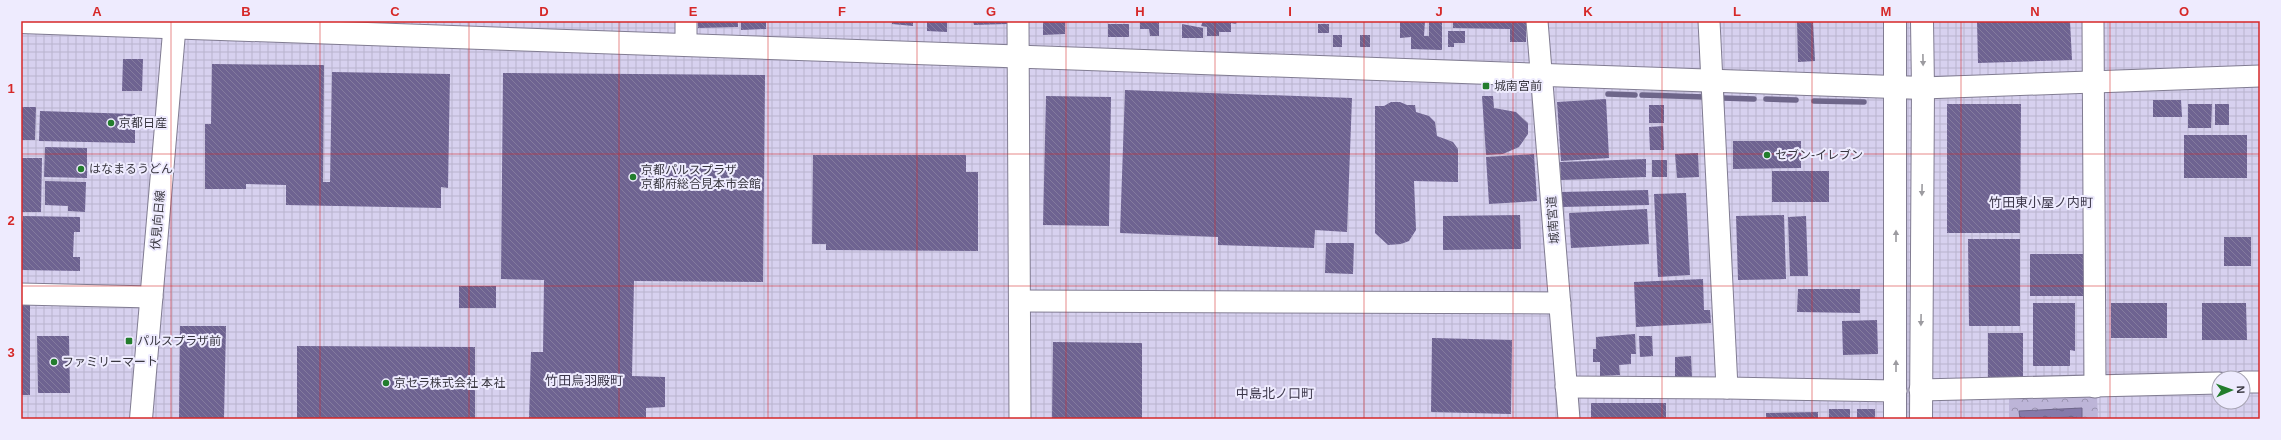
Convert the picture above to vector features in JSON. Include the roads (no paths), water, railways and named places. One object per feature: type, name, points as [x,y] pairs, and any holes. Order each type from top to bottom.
[{"type":"street","points":[[686,21],[686,46]]},
{"type":"street","points":[[1018,21],[1020,419]]},
{"type":"street","name":"城南宮道","points":[[1538,21],[1569,419]]},
{"type":"street","points":[[1709,21],[1727,388]]},
{"type":"street","points":[[1895,21],[1895,419]]},
{"type":"street","points":[[1921,419],[1922,21]]},
{"type":"street","points":[[2093,21],[2095,387]]},
{"type":"street","points":[[21,22],[386,28],[686,46],[1711,79],[1923,88],[2260,76]]},
{"type":"street","name":"伏見向日線","points":[[141,419],[174,24]]},
{"type":"street","points":[[21,294],[152,297]]},
{"type":"street","points":[[1020,301],[1560,303]]},
{"type":"street","points":[[1920,390],[2211,383]]},
{"type":"street","points":[[1566,387],[1896,391]]},
{"type":"water","points":[[2082,408],[2082,419],[2073,419],[2073,417],[2020,419],[2019,411]]},
{"type":"waterway","points":[[1608,94],[1635,95]]},
{"type":"waterway","points":[[1642,95],[1705,97]]},
{"type":"waterway","points":[[1722,98],[1754,99]]},
{"type":"waterway","points":[[1766,99],[1796,100]]},
{"type":"waterway","points":[[1814,101],[1864,102]]},
{"type":"place","name":"城南宮前","points":[[1486,86]]},
{"type":"place","name":"京都日産","points":[[111,123]]},
{"type":"place","name":"セブン-イレブン","points":[[1767,155]]},
{"type":"place","name":"はなまるうどん","points":[[81,169]]},
{"type":"place","name":"京都パルスプラザ 京都府総合見本市会館","points":[[633,177]]},
{"type":"place","name":"パルスプラザ前","points":[[129,341]]},
{"type":"place","name":"ファミリーマート","points":[[54,362]]},
{"type":"place","name":"京セラ株式会社 本社","points":[[386,383]]},
{"type":"district","name":"竹田東小屋ノ内町","points":[[2041,202]]},
{"type":"district","name":"竹田鳥羽殿町","points":[[584,380]]},
{"type":"district","name":"中島北ノ口町","points":[[1275,393]]}]
